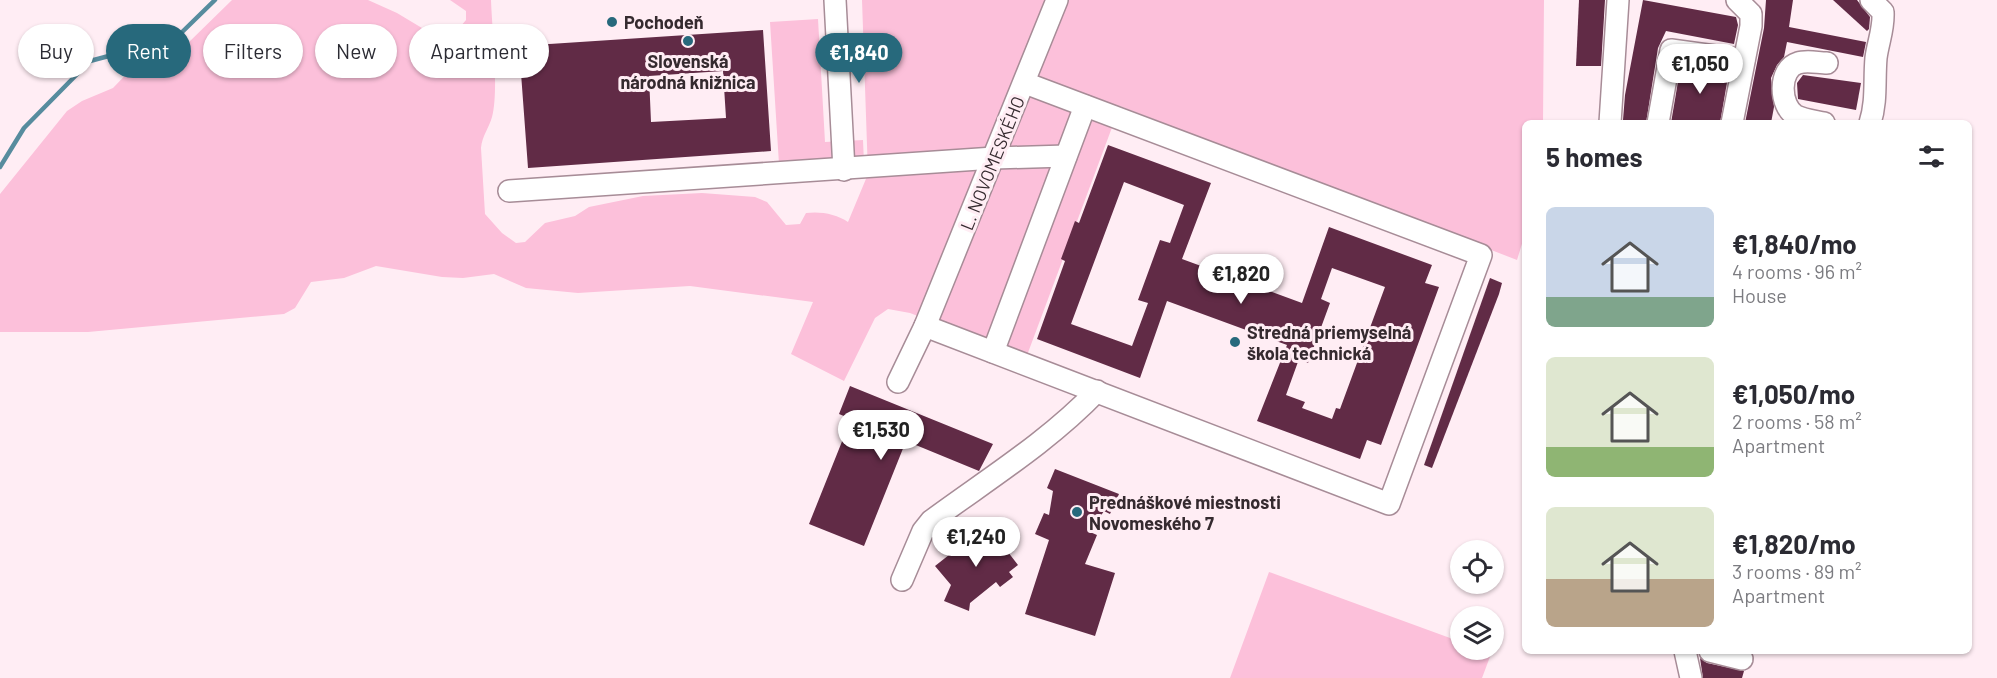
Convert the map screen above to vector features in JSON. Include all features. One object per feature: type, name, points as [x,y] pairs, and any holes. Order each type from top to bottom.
[{"type":"street","points":[[835,0],[844,170]]},
{"type":"street","name":"L. NOVOMESKÉHO","points":[[898,382],[925,326],[1057,0]]},
{"type":"street","points":[[1610,120],[1618,0]]},
{"type":"street","points":[[1733,120],[1750,14],[1737,0]]},
{"type":"street","points":[[1871,120],[1876,96],[1876,56],[1882,34],[1877,6]]},
{"type":"street","points":[[1659,120],[1671,50],[1744,60]]},
{"type":"street","points":[[1812,120],[1796,116],[1784,101],[1783,91],[1789,68],[1796,63],[1827,63]]},
{"type":"street","points":[[925,326],[1389,504],[1481,255],[1024,83]]},
{"type":"street","points":[[993,352],[1085,106]]},
{"type":"street","points":[[509,191],[994,158],[1066,156]]},
{"type":"street","points":[[902,580],[923,531],[932,521],[1036,446],[1073,416],[1097,391]]},
{"type":"street","points":[[1686,654],[1691,678]]},
{"type":"street","points":[[1722,654],[1742,659]]},
{"type":"shaded area","points":[[232,0],[368,0],[415,24],[409,24],[409,78],[495,78],[492,117],[481,148],[485,214],[502,233],[516,243],[525,242],[545,223],[575,216],[589,207],[643,196],[702,193],[755,197],[767,202],[786,225],[800,224],[806,213],[811,212],[834,215],[848,222],[868,174],[862,0],[1544,0],[1543,120],[1522,120],[1522,244],[1517,260],[1120,106],[1026,358],[910,313],[888,309],[875,318],[844,381],[791,354],[813,302],[690,286],[578,293],[526,288],[494,274],[463,278],[442,277],[376,266],[344,278],[311,282],[295,308],[284,314],[88,332],[0,332],[0,194],[67,111],[82,101],[113,88],[123,78],[191,78],[191,40],[203,28],[203,78],[303,78],[303,24],[207,24]]},
{"type":"shaded area","points":[[450,0],[491,0],[492,24],[463,24],[466,20],[466,11]]},
{"type":"shaded area","points":[[818,19],[825,142],[863,140],[864,163],[779,164],[770,22]]},
{"type":"shaded area","points":[[1269,572],[1450,638],[1450,660],[1489,660],[1482,678],[1230,678]]},
{"type":"building","points":[[1579,0],[1605,0],[1601,66],[1576,66]]},
{"type":"building","points":[[1643,0],[1736,17],[1738,25],[1734,44],[1666,31],[1658,48],[1646,120],[1623,120],[1625,95]]},
{"type":"building","points":[[1766,0],[1793,0],[1789,27],[1866,42],[1863,57],[1787,42],[1784,57],[1771,78],[1774,107],[1772,120],[1746,120],[1764,28]]},
{"type":"building","points":[[1833,0],[1857,0],[1870,17],[1869,29],[1867,31]]},
{"type":"building","points":[[763,30],[771,151],[528,168],[521,78],[549,78],[549,44]],"holes":[[[723,71],[726,118],[651,122],[649,76]]]},
{"type":"building","points":[[1681,64],[1729,71],[1721,120],[1672,120]]},
{"type":"building","points":[[1803,75],[1861,83],[1856,110],[1798,99],[1797,83]]},
{"type":"building","points":[[1108,145],[1211,183],[1182,259],[1302,303],[1329,227],[1432,265],[1425,283],[1439,287],[1381,445],[1367,440],[1360,459],[1257,421],[1287,345],[1167,301],[1140,378],[1037,339],[1065,261],[1061,259],[1075,221],[1079,223]],"holes":[[[1124,182],[1184,205],[1170,243],[1160,240],[1138,300],[1148,303],[1132,346],[1071,324]],[[1332,268],[1385,287],[1340,409],[1336,408],[1332,419],[1302,408],[1305,402],[1286,395],[1299,359],[1308,363],[1330,303],[1321,299]]]},
{"type":"building","points":[[1490,278],[1502,283],[1499,294],[1432,468],[1424,465]]},
{"type":"building","points":[[850,386],[993,444],[979,471],[906,441],[864,546],[809,524],[851,419],[839,414]]},
{"type":"building","points":[[1055,469],[1119,494],[1110,514],[1104,511],[1090,532],[1097,535],[1085,564],[1115,573],[1095,636],[1025,614],[1049,540],[1035,534],[1044,513],[1049,515],[1053,491],[1047,488]]},
{"type":"building","points":[[987,525],[1018,565],[1009,572],[1013,577],[1000,587],[996,582],[970,603],[969,611],[944,601],[951,585],[935,566]]},
{"type":"building","points":[[1700,658],[1707,663],[1744,671],[1742,678],[1703,678]]},
{"type":"waterway","points":[[0,167],[24,128],[90,61],[176,38],[215,0]]},
{"type":"place","name":"Pochodeň","points":[[612,22]]},
{"type":"place","name":"Slovenská národná knižnica","points":[[688,41]]},
{"type":"place","name":"Stredná priemyselná škola technická","points":[[1235,342]]},
{"type":"place","name":"Prednáškové miestnosti Novomeského 7","points":[[1077,512]]}]
